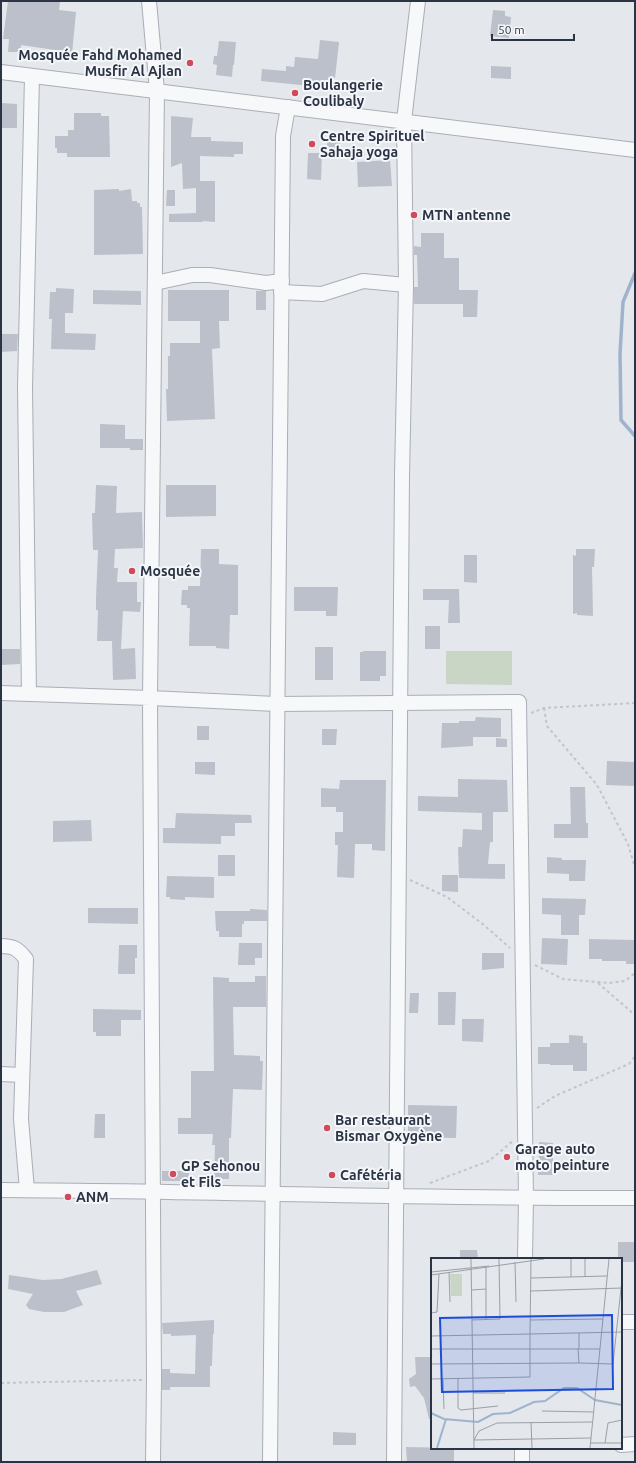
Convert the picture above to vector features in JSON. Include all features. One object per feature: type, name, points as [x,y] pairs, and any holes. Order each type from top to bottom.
[{"type":"street","points":[[149,1],[157,91],[150,698],[154,1380],[153,1462]]},
{"type":"street","points":[[394,1462],[402,468],[406,285],[404,121],[418,1]]},
{"type":"street","points":[[1,72],[635,150]]},
{"type":"street","points":[[29,694],[25,388],[32,76]]},
{"type":"street","points":[[270,1462],[283,136],[288,107]]},
{"type":"street","points":[[155,283],[192,274],[210,275],[266,283],[322,294],[363,281],[406,285]]},
{"type":"street","points":[[1,693],[277,704],[519,702],[526,1198],[525,1258]]},
{"type":"street","points":[[1,946],[8,946],[19,950],[26,959],[21,1075],[21,1120],[26,1190]]},
{"type":"street","points":[[1,1074],[21,1075]]},
{"type":"street","points":[[1,1190],[152,1191],[526,1198],[635,1198]]},
{"type":"street","points":[[622,1322],[635,1322]]},
{"type":"street","points":[[622,1445],[635,1444]]},
{"type":"street","points":[[522,1449],[522,1462]]},
{"type":"path","points":[[519,719],[544,708],[635,703]]},
{"type":"path","points":[[544,708],[547,726],[597,785],[628,844],[635,868]]},
{"type":"path","points":[[597,982],[635,1015]]},
{"type":"path","points":[[1,1383],[154,1380]]},
{"type":"green space","points":[[446,651],[512,651],[512,685],[446,684]]},
{"type":"building","points":[[8,1],[60,1],[59,10],[76,12],[72,54],[55,53],[55,50],[21,45],[21,52],[8,52],[9,39],[3,39]]},
{"type":"building","points":[[493,10],[505,11],[505,16],[511,17],[509,38],[490,36]]},
{"type":"building","points":[[320,40],[339,42],[335,78],[332,77],[331,88],[261,81],[262,69],[286,71],[286,66],[294,67],[295,57],[318,59]]},
{"type":"building","points":[[219,41],[236,42],[232,77],[216,75],[217,65],[213,64],[214,56],[217,56]]},
{"type":"building","points":[[491,66],[511,67],[511,79],[491,78]]},
{"type":"building","points":[[1,103],[17,104],[17,128],[1,128]]},
{"type":"building","points":[[74,113],[101,113],[101,116],[109,116],[110,157],[67,157],[67,153],[57,153],[57,148],[55,148],[55,136],[68,136],[68,130],[74,130]]},
{"type":"building","points":[[171,116],[193,118],[191,137],[211,137],[211,141],[243,142],[243,154],[234,154],[234,157],[200,156],[200,181],[215,181],[215,222],[169,222],[169,214],[196,213],[196,188],[183,189],[182,163],[171,167]]},
{"type":"building","points":[[327,137],[340,137],[340,149],[327,149]]},
{"type":"building","points":[[308,153],[322,153],[321,180],[307,179]]},
{"type":"building","points":[[390,160],[392,186],[358,187],[357,162]]},
{"type":"building","points":[[119,189],[119,191],[131,189],[132,201],[137,201],[137,203],[140,203],[140,207],[142,207],[143,254],[94,255],[94,190]]},
{"type":"building","points":[[167,190],[175,190],[175,206],[166,206]]},
{"type":"building","points":[[421,233],[444,233],[444,258],[459,258],[459,290],[478,290],[477,317],[463,317],[463,304],[414,304],[414,287],[418,287],[417,255],[414,255],[414,246],[421,247]]},
{"type":"building","points":[[56,288],[74,289],[73,313],[65,313],[65,333],[96,334],[95,350],[51,349],[52,319],[49,319],[50,292],[56,292]]},
{"type":"building","points":[[93,290],[141,291],[141,305],[93,304]]},
{"type":"building","points":[[168,290],[229,290],[229,321],[219,321],[220,348],[212,349],[215,419],[167,421],[166,389],[168,389],[168,356],[170,356],[170,343],[200,343],[200,321],[168,321]]},
{"type":"building","points":[[256,291],[266,291],[266,310],[256,310]]},
{"type":"building","points":[[1,334],[18,334],[17,351],[1,352]]},
{"type":"building","points":[[100,424],[125,425],[125,439],[143,439],[143,450],[130,450],[130,448],[100,448]]},
{"type":"building","points":[[96,485],[117,486],[116,513],[142,512],[143,548],[115,549],[114,568],[118,568],[117,582],[137,582],[137,602],[141,602],[140,612],[123,611],[121,649],[135,648],[136,679],[113,680],[112,641],[97,641],[98,610],[96,610],[96,598],[98,550],[93,550],[92,513],[95,513]]},
{"type":"building","points":[[166,485],[216,485],[216,516],[166,517]]},
{"type":"building","points":[[201,549],[219,549],[219,564],[238,565],[238,615],[230,615],[229,649],[216,648],[216,646],[189,646],[190,608],[187,608],[187,605],[181,605],[182,590],[188,590],[188,586],[200,586]]},
{"type":"building","points":[[576,549],[595,549],[594,567],[592,567],[593,616],[577,615],[577,613],[573,614],[573,555],[576,556]]},
{"type":"building","points":[[464,555],[477,555],[477,583],[464,582]]},
{"type":"building","points":[[294,587],[338,587],[337,616],[326,616],[326,611],[294,611]]},
{"type":"building","points":[[423,589],[459,589],[460,623],[448,623],[449,600],[423,600]]},
{"type":"building","points":[[425,626],[440,626],[440,649],[425,649]]},
{"type":"building","points":[[315,647],[333,647],[333,680],[315,680]]},
{"type":"building","points":[[1,649],[20,649],[20,664],[1,665]]},
{"type":"building","points":[[386,651],[386,676],[380,676],[380,681],[360,681],[360,652]]},
{"type":"building","points":[[476,717],[501,718],[501,737],[473,737],[473,746],[441,748],[442,723],[475,721]]},
{"type":"building","points":[[197,726],[209,726],[209,740],[197,740]]},
{"type":"building","points":[[322,729],[337,729],[336,745],[322,745]]},
{"type":"building","points":[[496,738],[507,739],[507,747],[496,747]]},
{"type":"building","points":[[607,761],[635,762],[635,786],[606,785]]},
{"type":"building","points":[[195,762],[215,762],[215,775],[195,774]]},
{"type":"building","points":[[458,779],[507,780],[508,812],[493,812],[493,842],[490,842],[488,864],[505,864],[505,879],[459,878],[458,847],[462,847],[463,829],[482,830],[482,813],[418,811],[418,796],[458,797]]},
{"type":"building","points":[[340,780],[386,780],[385,851],[372,850],[372,844],[355,844],[354,878],[337,877],[338,845],[335,845],[335,832],[343,832],[343,812],[336,812],[336,807],[321,807],[321,788],[339,789]]},
{"type":"building","points":[[570,787],[585,787],[588,838],[554,838],[554,824],[571,824]]},
{"type":"building","points":[[176,813],[251,815],[252,823],[235,823],[235,836],[221,836],[221,844],[163,843],[163,828],[175,828]]},
{"type":"building","points":[[91,820],[92,841],[53,842],[53,821]]},
{"type":"building","points":[[218,855],[235,855],[235,876],[218,876]]},
{"type":"building","points":[[547,857],[562,858],[562,860],[586,860],[585,881],[569,881],[569,874],[547,873]]},
{"type":"building","points":[[442,875],[458,875],[458,892],[442,891]]},
{"type":"building","points":[[167,876],[214,877],[214,898],[185,897],[185,900],[170,899],[170,897],[166,897]]},
{"type":"building","points":[[542,898],[586,899],[585,915],[579,915],[579,935],[561,935],[561,915],[542,914]]},
{"type":"building","points":[[88,908],[138,908],[138,924],[88,923]]},
{"type":"building","points":[[250,909],[267,910],[267,921],[244,921],[244,924],[242,924],[242,937],[219,937],[219,931],[216,931],[215,911],[250,911]]},
{"type":"building","points":[[542,938],[568,939],[567,965],[541,964]]},
{"type":"building","points":[[589,939],[635,940],[635,964],[626,964],[626,961],[602,961],[602,959],[589,959]]},
{"type":"building","points":[[239,943],[262,943],[262,958],[255,958],[255,965],[238,965]]},
{"type":"building","points":[[119,945],[137,945],[135,974],[118,974]]},
{"type":"building","points":[[482,953],[504,953],[504,968],[482,970]]},
{"type":"building","points":[[255,976],[266,976],[266,1007],[233,1007],[234,1055],[260,1056],[260,1061],[263,1061],[262,1090],[233,1089],[231,1138],[229,1138],[229,1179],[214,1179],[215,1145],[212,1145],[213,1134],[178,1134],[178,1118],[191,1118],[191,1071],[214,1071],[213,977],[229,978],[229,982],[255,982]]},
{"type":"building","points":[[438,992],[456,992],[455,1025],[438,1025]]},
{"type":"building","points":[[410,993],[419,993],[418,1013],[409,1013]]},
{"type":"building","points":[[93,1009],[141,1010],[141,1020],[121,1020],[121,1036],[96,1036],[96,1032],[93,1032]]},
{"type":"building","points":[[462,1019],[484,1019],[483,1042],[462,1041]]},
{"type":"building","points":[[569,1035],[583,1036],[583,1043],[587,1043],[587,1071],[573,1071],[573,1065],[538,1064],[538,1047],[550,1047],[550,1043],[569,1043]]},
{"type":"building","points":[[408,1105],[457,1106],[456,1138],[408,1137]]},
{"type":"building","points":[[95,1114],[105,1114],[105,1138],[94,1138]]},
{"type":"building","points":[[539,1142],[553,1143],[553,1175],[538,1175]]},
{"type":"building","points":[[162,1171],[189,1171],[189,1181],[162,1181]]},
{"type":"building","points":[[618,1242],[635,1242],[635,1262],[622,1262],[622,1258],[618,1258]]},
{"type":"building","points":[[460,1250],[477,1250],[478,1258],[460,1258]]},
{"type":"building","points":[[97,1270],[102,1284],[76,1291],[83,1305],[64,1312],[44,1312],[29,1309],[26,1305],[33,1294],[8,1289],[9,1275],[43,1280],[61,1279]]},
{"type":"building","points":[[214,1320],[212,1366],[210,1366],[210,1387],[170,1387],[170,1390],[162,1390],[162,1369],[170,1369],[170,1373],[195,1374],[196,1335],[171,1336],[171,1334],[163,1334],[162,1323]]},
{"type":"building","points":[[415,1357],[431,1357],[431,1419],[429,1419],[424,1398],[415,1386],[410,1387],[409,1379],[416,1374]]},
{"type":"building","points":[[333,1432],[356,1433],[356,1445],[333,1445]]},
{"type":"building","points":[[406,1447],[454,1449],[454,1462],[407,1462]]},
{"type":"waterway","points":[[635,273],[623,302],[620,354],[621,420],[635,436]]},
{"type":"place","name":"Mosquée Fahd Mohamed Musfir Al Ajlan","points":[[190,63]]},
{"type":"place","name":"Boulangerie Coulibaly","points":[[295,93]]},
{"type":"place","name":"Centre Spirituel Sahaja yoga","points":[[312,144]]},
{"type":"place","name":"MTN antenne","points":[[414,215]]},
{"type":"place","name":"Mosquée","points":[[132,571]]},
{"type":"place","name":"Bar restaurant Bismar Oxygène","points":[[327,1128]]},
{"type":"place","name":"Garage auto moto peinture","points":[[507,1157]]},
{"type":"place","name":"GP Sehonou et Fils","points":[[173,1174]]},
{"type":"place","name":"Cafétéria","points":[[332,1175]]},
{"type":"place","name":"ANM","points":[[68,1197]]}]
